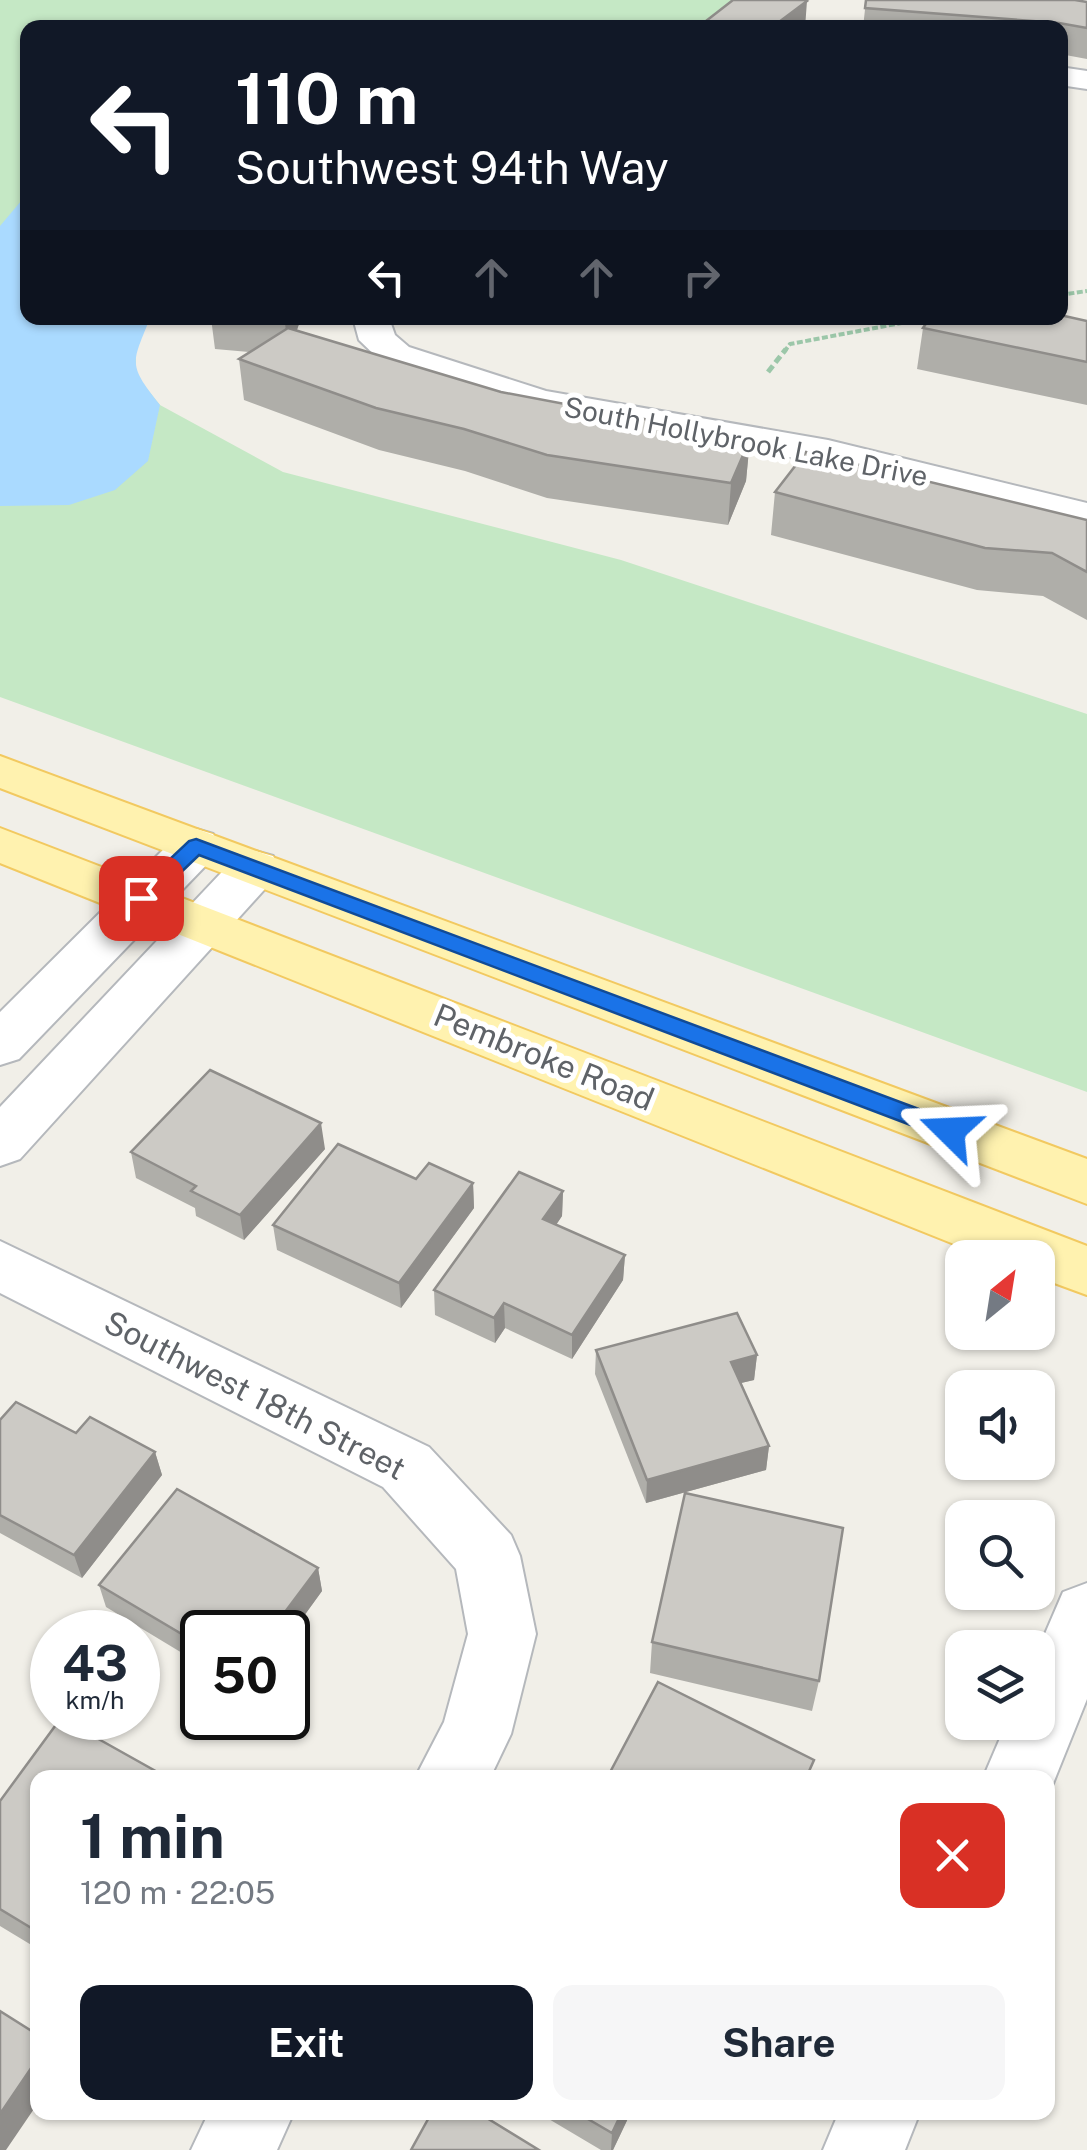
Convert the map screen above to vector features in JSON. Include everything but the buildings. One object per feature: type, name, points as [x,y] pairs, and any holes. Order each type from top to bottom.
[{"type":"main road","points":[[0,771],[1087,1182]]},
{"type":"main road","name":"Pembroke Road","points":[[0,844],[1087,1272]]},
{"type":"street","name":"South Hollybrook Lake Drive","points":[[373,325],[378,340],[396,356],[538,401],[828,452],[1087,516]]},
{"type":"street","points":[[0,1046],[196,846]]},
{"type":"street","points":[[0,1144],[255,868]]},
{"type":"street","name":"Southwest 18th Street","points":[[0,1265],[406,1467],[487,1556],[502,1634],[476,1734],[456,1770]]},
{"type":"street","points":[[1022,1770],[1087,1614]]},
{"type":"street","points":[[232,2150],[249,2120]]},
{"type":"street","points":[[864,2150],[877,2120]]},
{"type":"path","points":[[768,372],[790,344],[891,325]]},
{"type":"green space","points":[[0,0],[749,0],[716,20],[20,20],[20,325],[146,325],[136,344],[136,375],[160,405],[283,472],[621,560],[1087,714],[1087,1092],[0,697]]},
{"type":"water","points":[[20,202],[20,325],[147,325],[136,363],[142,380],[160,405],[148,461],[115,490],[69,505],[0,506],[0,226]]},
{"type":"route","points":[[141,898],[196,846],[950,1131]]}]
